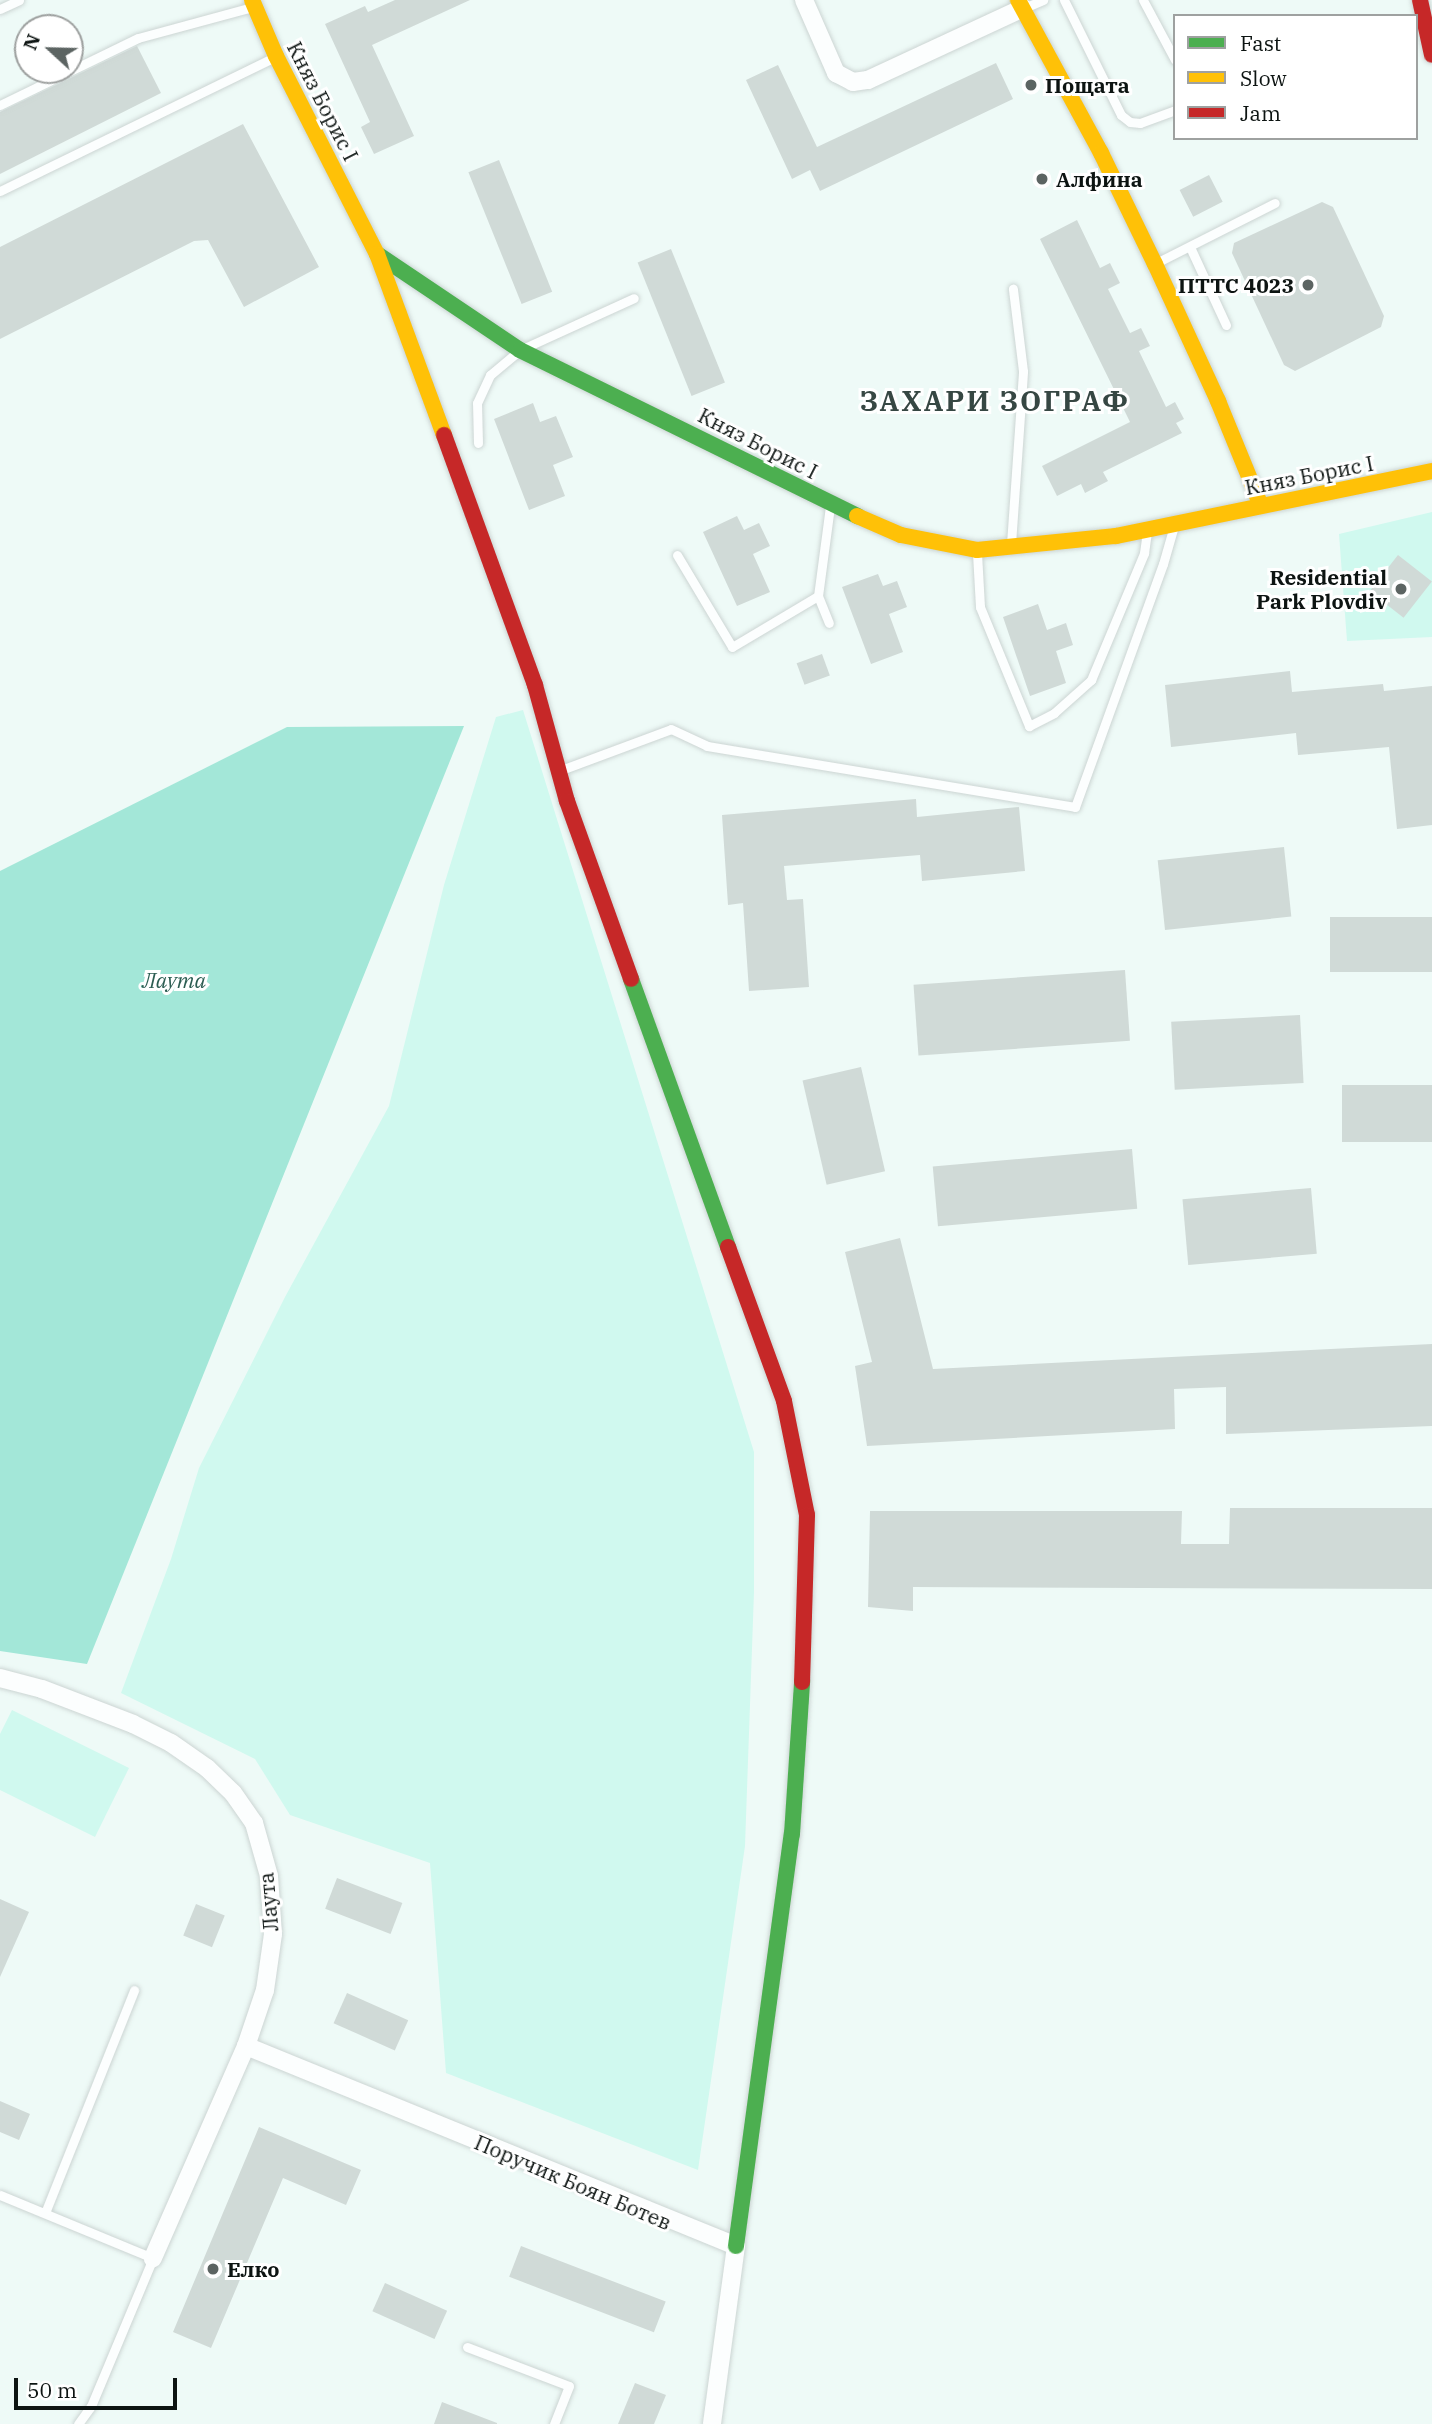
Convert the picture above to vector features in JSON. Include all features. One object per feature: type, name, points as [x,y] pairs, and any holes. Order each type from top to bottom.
[{"type":"street","points":[[804,0],[836,74],[853,82],[869,80],[1021,4],[1101,153],[1218,401],[1261,506]]},
{"type":"street","points":[[1420,0],[1432,55]]},
{"type":"street","name":"Княз Борис I","points":[[258,2],[276,56],[377,254],[520,350],[901,536],[977,551],[1116,536],[1432,471]]},
{"type":"street","points":[[377,254],[535,685],[559,770],[785,1401],[807,1516],[802,1676],[792,1834],[712,2424]]},
{"type":"street","name":"Лаута","points":[[0,1678],[41,1689],[133,1724],[171,1743],[207,1768],[233,1793],[254,1823],[269,1876],[273,1934],[265,1990],[246,2046],[153,2258]]},
{"type":"street","name":"Поручик Боян Ботев","points":[[246,2046],[736,2246]]},
{"type":"lane","points":[[0,9],[19,0]]},
{"type":"lane","points":[[1021,4],[1043,0]]},
{"type":"lane","points":[[1064,0],[1121,116],[1130,122],[1140,123],[1173,111]]},
{"type":"lane","points":[[1143,0],[1173,56]]},
{"type":"lane","points":[[0,105],[138,38],[258,2]]},
{"type":"lane","points":[[0,191],[276,56]]},
{"type":"lane","points":[[1154,264],[1276,203]]},
{"type":"lane","points":[[1190,247],[1226,325]]},
{"type":"lane","points":[[1011,546],[1023,371],[1013,289]]},
{"type":"lane","points":[[478,443],[477,403],[490,375],[520,350],[634,298]]},
{"type":"lane","points":[[829,623],[818,596],[831,504]]},
{"type":"lane","points":[[559,770],[671,729],[707,746],[1075,807],[1163,564],[1174,524]]},
{"type":"lane","points":[[977,551],[980,607],[1029,726],[1054,713],[1091,680],[1144,553],[1147,530]]},
{"type":"lane","points":[[677,555],[732,647],[818,596]]},
{"type":"lane","points":[[45,2213],[134,1990]]},
{"type":"lane","points":[[0,2195],[153,2258],[91,2406],[78,2424]]},
{"type":"lane","points":[[467,2347],[569,2386],[554,2424]]},
{"type":"green space","points":[[1432,512],[1432,637],[1347,641],[1339,534]]},
{"type":"green space","points":[[523,710],[754,1452],[754,1592],[745,1846],[698,2170],[446,2073],[430,1863],[290,1815],[255,1759],[121,1693],[171,1559],[199,1468],[285,1297],[389,1106],[444,885],[496,717]]},
{"type":"green space","name":"Лаута","points":[[464,726],[87,1664],[0,1651],[0,871],[287,727]]},
{"type":"green space","points":[[12,1710],[129,1768],[95,1837],[0,1790],[0,1734]]},
{"type":"building","points":[[395,0],[470,0],[372,45],[414,136],[374,154],[361,127],[370,122],[325,24],[365,6],[368,12]]},
{"type":"building","points":[[137,46],[161,93],[0,174],[0,112],[58,84],[84,84],[84,72]]},
{"type":"building","points":[[996,63],[1013,99],[820,191],[810,170],[792,179],[746,80],[778,65],[817,147]]},
{"type":"building","points":[[243,124],[319,267],[244,307],[208,240],[194,241],[0,339],[0,247]]},
{"type":"building","points":[[499,160],[552,292],[522,304],[468,172]]},
{"type":"building","points":[[1209,175],[1223,202],[1193,217],[1180,190]]},
{"type":"building","name":"ПТТС 4023","points":[[1322,202],[1333,207],[1384,316],[1381,327],[1295,371],[1284,365],[1232,253],[1234,243]]},
{"type":"building","points":[[1077,220],[1100,268],[1110,263],[1120,283],[1108,289],[1130,333],[1141,328],[1150,346],[1139,351],[1166,407],[1175,402],[1184,419],[1176,423],[1182,433],[1103,472],[1108,481],[1085,493],[1081,484],[1057,496],[1042,466],[1130,422],[1040,239]]},
{"type":"building","points":[[671,249],[725,383],[692,396],[638,262]]},
{"type":"building","points":[[533,403],[540,422],[556,416],[573,457],[553,465],[565,496],[529,510],[494,419]]},
{"type":"building","points":[[737,516],[744,530],[759,523],[770,546],[753,554],[770,592],[737,606],[703,532]]},
{"type":"building","name":"Residential Park Plovdiv","points":[[1398,555],[1432,581],[1404,618],[1370,591]]},
{"type":"building","points":[[878,574],[883,586],[897,581],[907,607],[889,614],[903,652],[871,664],[842,587]]},
{"type":"building","points":[[1038,604],[1047,630],[1066,623],[1073,645],[1056,651],[1066,683],[1030,696],[1003,617]]},
{"type":"building","points":[[822,654],[830,676],[804,685],[797,663]]},
{"type":"building","points":[[1290,671],[1292,692],[1383,684],[1384,691],[1432,686],[1432,825],[1397,829],[1389,747],[1298,755],[1296,733],[1171,747],[1165,685]]},
{"type":"building","points":[[916,799],[917,817],[1019,807],[1025,871],[922,881],[920,855],[784,866],[787,900],[803,899],[809,987],[749,991],[743,903],[728,905],[722,815]]},
{"type":"building","points":[[1284,847],[1291,917],[1165,930],[1158,860]]},
{"type":"building","points":[[1330,917],[1432,917],[1432,972],[1330,972]]},
{"type":"building","points":[[1125,970],[1130,1041],[918,1056],[914,985]]},
{"type":"building","points":[[1300,1015],[1304,1083],[1175,1090],[1171,1022]]},
{"type":"building","points":[[861,1067],[885,1171],[827,1185],[803,1080]]},
{"type":"building","points":[[1342,1085],[1432,1085],[1432,1142],[1342,1142]]},
{"type":"building","points":[[1132,1149],[1137,1209],[938,1226],[933,1166]]},
{"type":"building","points":[[1311,1188],[1317,1254],[1188,1265],[1182,1199]]},
{"type":"building","points":[[900,1238],[933,1369],[1432,1344],[1432,1426],[1226,1434],[1226,1387],[1174,1389],[1175,1429],[867,1446],[855,1366],[872,1362],[845,1252]]},
{"type":"building","points":[[1230,1508],[1432,1508],[1432,1589],[913,1587],[913,1611],[868,1607],[870,1511],[1182,1511],[1181,1544],[1229,1544]]},
{"type":"building","points":[[337,1878],[402,1903],[391,1934],[325,1909]]},
{"type":"building","points":[[0,1899],[29,1912],[0,1977]]},
{"type":"building","points":[[196,1904],[225,1916],[212,1947],[183,1936]]},
{"type":"building","points":[[347,1993],[408,2020],[395,2050],[334,2023]]},
{"type":"building","points":[[0,2101],[30,2114],[19,2140],[0,2132]]},
{"type":"building","points":[[259,2127],[361,2170],[346,2205],[283,2178],[211,2348],[173,2332]]},
{"type":"building","points":[[521,2246],[666,2302],[654,2332],[509,2277]]},
{"type":"building","points":[[385,2283],[447,2311],[435,2339],[372,2311]]},
{"type":"building","points":[[635,2383],[666,2395],[654,2424],[618,2424]]},
{"type":"building","points":[[442,2402],[497,2423],[497,2424],[434,2424]]},
{"type":"traffic: fast","points":[[377,254],[520,350],[857,516]]},
{"type":"traffic: fast","points":[[631,979],[728,1247]]},
{"type":"traffic: fast","points":[[736,2246],[792,1834],[802,1682]]},
{"type":"traffic: slow","points":[[252,0],[276,56],[377,254],[444,435]]},
{"type":"traffic: slow","points":[[1018,0],[1101,153],[1155,264],[1218,401],[1261,506]]},
{"type":"traffic: slow","points":[[857,516],[901,535],[977,550],[1116,536],[1432,471]]},
{"type":"traffic: jam","points":[[1420,0],[1432,55]]},
{"type":"traffic: jam","points":[[444,435],[535,685],[567,801],[631,979]]},
{"type":"traffic: jam","points":[[728,1247],[784,1401],[807,1515],[802,1682]]},
{"type":"place","name":"Пощата","points":[[1031,85]]},
{"type":"place","name":"Алфина","points":[[1042,179]]},
{"type":"place","name":"ПТТС 4023","points":[[1308,285]]},
{"type":"place","name":"Residential Park Plovdiv","points":[[1401,589]]},
{"type":"place","name":"Елко","points":[[213,2269]]},
{"type":"district","name":"ЗАХАРИ ЗОГРАФ","points":[[995,401]]}]
